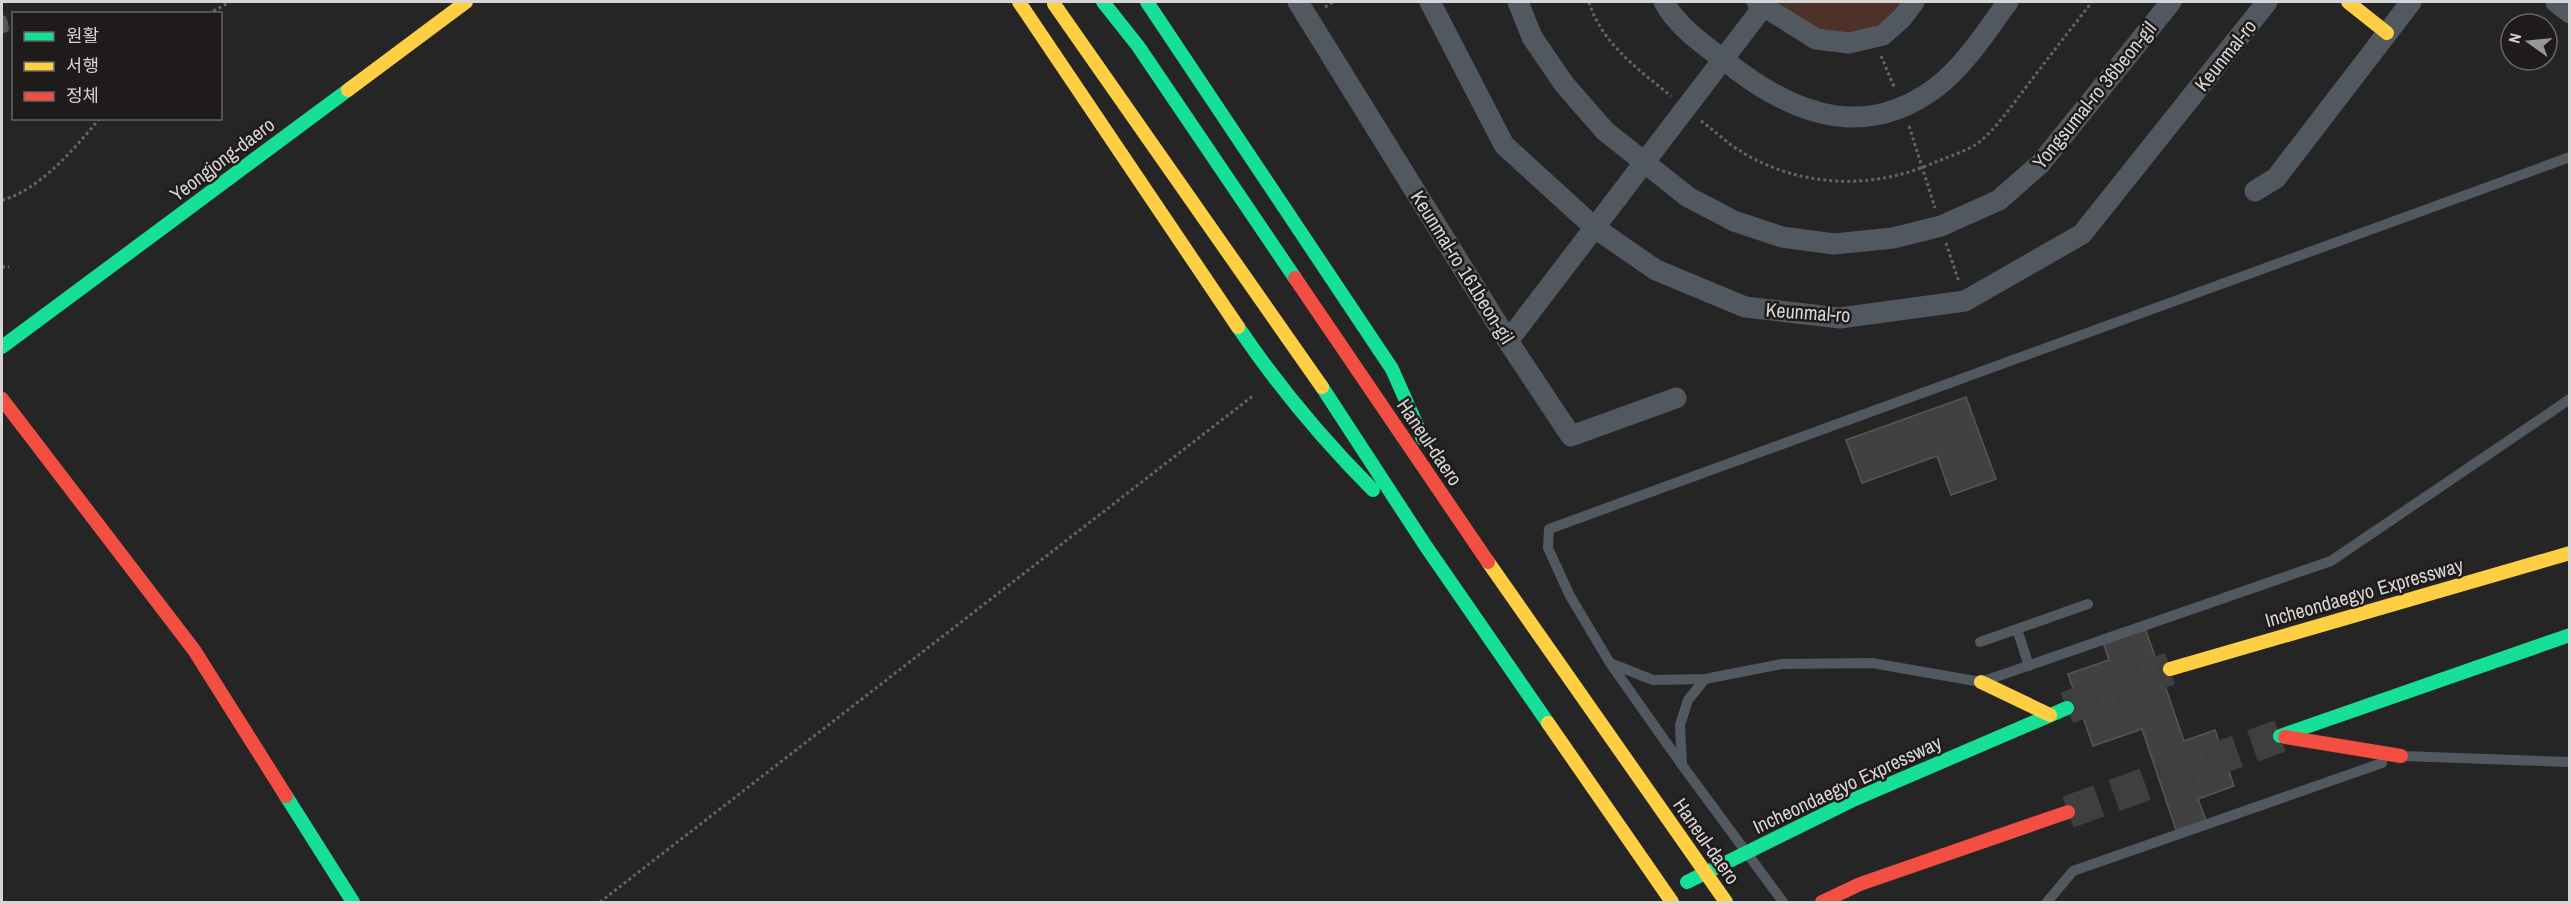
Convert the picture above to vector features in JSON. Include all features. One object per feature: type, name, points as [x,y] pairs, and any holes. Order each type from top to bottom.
[{"type":"main road","name":"Yeongjong-daero","points":[[2,347],[466,2]]},
{"type":"main road","points":[[1019,2],[1272,376],[1337,454],[1425,545]]},
{"type":"main road","points":[[1029,2],[1034,24]]},
{"type":"main road","name":"Haneul-daero","points":[[1103,2],[1138,46],[1461,523],[1726,903]]},
{"type":"main road","points":[[1147,2],[1392,369],[1461,523]]},
{"type":"main road","points":[[2348,2],[2387,33]]},
{"type":"main road","points":[[1054,4],[1335,405],[1425,545],[1672,903]]},
{"type":"main road","points":[[2,399],[194,650],[353,903]]},
{"type":"main road","name":"Incheondaegyo Expressway","points":[[2170,669],[2570,553]]},
{"type":"main road","points":[[2401,756],[2280,736],[2570,635]]},
{"type":"main road","points":[[1981,682],[2050,715]]},
{"type":"main road","name":"Incheondaegyo Expressway","points":[[1657,897],[1855,799],[2067,708]]},
{"type":"main road","points":[[1822,903],[1860,884],[2068,812]]},
{"type":"street","name":"Keunmal-ro 161beon-gil","points":[[1298,2],[1508,341],[1571,436],[1676,398]]},
{"type":"street","name":"Keunmal-ro","points":[[1430,2],[1504,145],[1595,228],[1656,270],[1745,307],[1840,318],[1965,301],[2082,234],[2267,2]]},
{"type":"street","name":"Yongsumal-ro 36beon-gil","points":[[1518,2],[1532,37],[1564,84],[1605,131],[1688,197],[1734,221],[1782,237],[1834,244],[1893,238],[1941,226],[2000,200],[2042,163],[2171,2]]},
{"type":"street","points":[[1664,2],[1687,29],[1757,85],[1788,103],[1822,114],[1863,118],[1903,107],[1939,86],[1966,57],[2008,2]]},
{"type":"street","points":[[1508,341],[1724,60],[1760,4],[1816,39],[1849,43],[1883,35],[1902,18],[1914,2]]},
{"type":"street","points":[[2255,191],[2276,178],[2411,2]]},
{"type":"street","points":[[2556,2],[2570,13]]},
{"type":"lane","points":[[1783,903],[1610,663],[1570,596],[1548,549],[1549,529],[2570,157]]},
{"type":"lane","points":[[1610,663],[1653,680],[1706,679],[1782,664],[1872,663],[1981,682],[2331,561],[2570,399]]},
{"type":"lane","points":[[1980,642],[2088,604]]},
{"type":"lane","points":[[2017,629],[2029,666]]},
{"type":"lane","points":[[1682,765],[1680,725],[1688,700],[1706,679]]},
{"type":"lane","points":[[2047,903],[2073,871],[2401,756],[2570,762]]},
{"type":"path","points":[[212,12],[230,2]]},
{"type":"path","points":[[1873,38],[1903,107],[1965,301]]},
{"type":"path","points":[[2,200],[18,196],[71,153],[98,120]]},
{"type":"path","points":[[2,267],[9,267]]},
{"type":"path","points":[[600,903],[1254,395]]},
{"type":"shaded area","points":[[1778,2],[1903,2],[1884,21],[1874,27],[1862,32],[1839,34],[1813,27]]},
{"type":"building","points":[[1966,397],[1996,479],[1951,495],[1937,456],[1862,483],[1846,440]]},
{"type":"building","points":[[2143,622],[2184,741],[2215,730],[2234,786],[2198,799],[2208,826],[2178,836],[2142,729],[2093,746],[2068,674],[2109,660],[2101,636]]},
{"type":"tunnel","points":[[2067,708],[2136,679],[2170,669]]},
{"type":"tunnel","points":[[2068,812],[2280,736]]},
{"type":"traffic: fast","points":[[1103,2],[1138,46],[1295,278]]},
{"type":"traffic: fast","points":[[1147,2],[1392,369],[1423,439]]},
{"type":"traffic: fast","points":[[2,347],[348,90]]},
{"type":"traffic: fast","points":[[1238,327],[1302,412],[1373,490]]},
{"type":"traffic: fast","points":[[1322,387],[1425,545],[1548,723]]},
{"type":"traffic: fast","points":[[2280,736],[2570,635]]},
{"type":"traffic: fast","points":[[1687,882],[1855,799],[2067,708]]},
{"type":"traffic: fast","points":[[286,796],[353,902]]},
{"type":"traffic: slow","points":[[348,90],[466,2]]},
{"type":"traffic: slow","points":[[1019,2],[1238,327]]},
{"type":"traffic: slow","points":[[2348,2],[2387,33]]},
{"type":"traffic: slow","points":[[1054,4],[1322,387]]},
{"type":"traffic: slow","points":[[2170,669],[2570,553]]},
{"type":"traffic: slow","points":[[1488,562],[1726,902]]},
{"type":"traffic: slow","points":[[1981,682],[2050,715]]},
{"type":"traffic: slow","points":[[1548,723],[1672,902]]},
{"type":"traffic: jam","points":[[1295,278],[1488,562]]},
{"type":"traffic: jam","points":[[2,399],[194,650],[286,796]]},
{"type":"traffic: jam","points":[[2285,737],[2401,756]]},
{"type":"traffic: jam","points":[[1822,902],[1860,884],[2068,812]]}]
